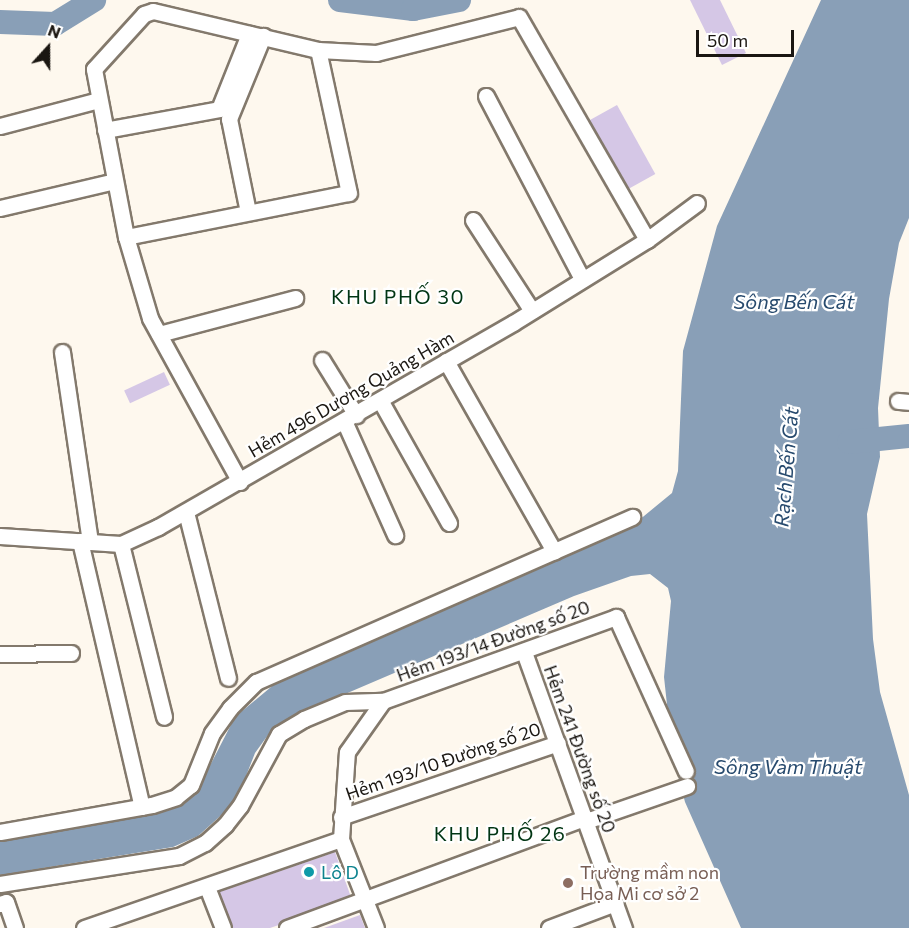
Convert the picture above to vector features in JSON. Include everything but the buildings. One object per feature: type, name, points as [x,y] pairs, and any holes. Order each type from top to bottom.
[{"type":"street","points":[[240,482],[150,318],[126,237],[94,69],[144,14],[153,11],[318,50],[376,53],[515,17],[523,21],[647,240]]},
{"type":"street","points":[[248,212],[224,114],[256,35]]},
{"type":"street","points":[[126,237],[349,193],[318,50]]},
{"type":"street","points":[[486,96],[582,279]]},
{"type":"street","points":[[0,126],[99,100]]},
{"type":"street","points":[[105,130],[224,114]]},
{"type":"street","points":[[0,208],[115,181]]},
{"type":"street","name":"Hẻm 496 Dương Quảng Hàm","points":[[0,536],[121,544],[186,512],[350,419],[647,240],[697,202]]},
{"type":"street","points":[[473,220],[532,310]]},
{"type":"street","points":[[159,333],[296,298]]},
{"type":"street","points":[[62,352],[85,542],[142,807]]},
{"type":"street","points":[[322,360],[350,419],[395,535]]},
{"type":"street","points":[[446,361],[554,552]]},
{"type":"street","points":[[380,400],[449,523]]},
{"type":"street","points":[[186,512],[228,678]]},
{"type":"street","points":[[0,832],[142,807],[176,797],[191,785],[213,733],[256,682],[633,517]]},
{"type":"street","points":[[121,544],[164,717]]},
{"type":"street","name":"Hẻm 193/14 Đường số 20","points":[[0,884],[179,856],[205,843],[225,825],[240,806],[279,734],[345,702],[383,701],[616,618],[686,778],[585,820]]},
{"type":"street","name":"Hẻm 241 Đường số 20","points":[[524,652],[624,928]]},
{"type":"street","points":[[0,654],[71,653]]},
{"type":"street","points":[[376,928],[341,839],[341,817],[347,752],[383,701]]},
{"type":"street","name":"Hẻm 193/10 Đường số 20","points":[[341,817],[558,743]]},
{"type":"street","points":[[287,928],[585,820]]},
{"type":"street","points":[[84,928],[341,839]]},
{"type":"street","points":[[207,887],[223,928]]},
{"type":"street","points":[[3,903],[15,928]]},
{"type":"street","points":[[549,928],[615,903]]},
{"type":"water","points":[[821,0],[909,0],[909,218],[899,243],[889,299],[878,408],[880,457],[867,514],[873,639],[880,692],[909,795],[909,928],[741,928],[685,802],[672,751],[664,677],[671,601],[668,588],[650,574],[631,576],[574,596],[289,718],[268,735],[255,753],[239,794],[227,810],[198,836],[173,847],[0,875],[0,838],[180,804],[201,783],[235,717],[277,682],[627,530],[672,493],[678,471],[683,351],[717,226]]},
{"type":"waterway","points":[[0,22],[55,24],[94,0]]},
{"type":"waterway","points":[[340,0],[413,9],[459,0]]},
{"type":"waterway","points":[[849,442],[909,436]]},
{"type":"place","name":"Lô D","points":[[309,872]]},
{"type":"place","name":"Trường mầm non Họa Mi cơ sở 2","points":[[568,883]]},
{"type":"district","name":"KHU PHỐ 30","points":[[398,296]]},
{"type":"district","name":"KHU PHỐ 26","points":[[500,833]]},
{"type":"water label","name":"Sông Bến Cát","points":[[794,301]]},
{"type":"water label","name":"Rạch Bến Cát","points":[[786,467]]},
{"type":"water label","name":"Sông Vàm Thuật","points":[[788,766]]}]
